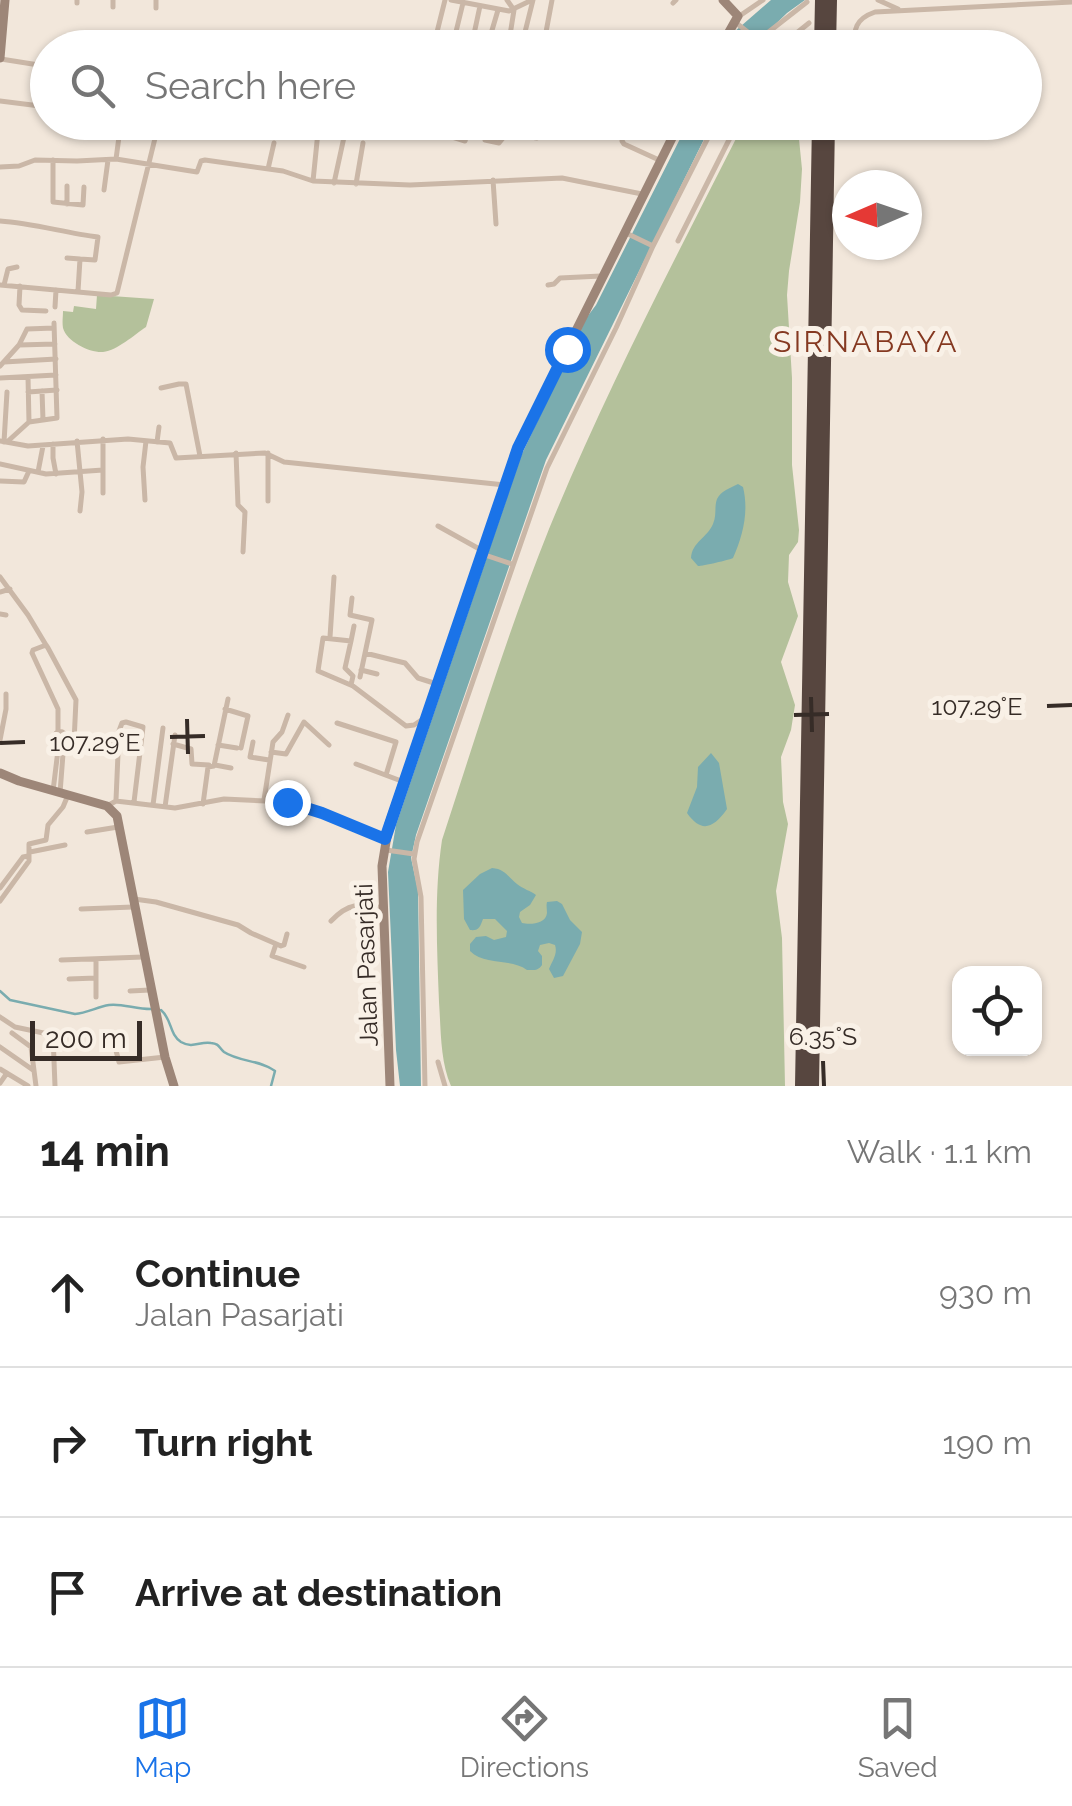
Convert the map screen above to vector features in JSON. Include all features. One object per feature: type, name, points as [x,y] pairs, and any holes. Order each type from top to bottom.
[{"type":"highway","points":[[830,30],[831,0]]},
{"type":"highway","points":[[814,1],[818,30]]},
{"type":"highway","points":[[802,1086],[818,140]]},
{"type":"highway","points":[[814,1086],[829,140]]},
{"type":"highway","points":[[810,218],[817,174]]},
{"type":"highway","points":[[808,352],[812,413]]},
{"type":"main road","points":[[722,0],[737,20],[731,30]]},
{"type":"main road","points":[[0,59],[3,3]]},
{"type":"main road","name":"Jalan Pasarjati","points":[[390,1086],[384,908],[386,846],[404,782],[522,438],[628,234],[672,140]]},
{"type":"main road","points":[[0,773],[60,793],[112,804],[120,826],[174,1086]]},
{"type":"street","points":[[438,30],[448,0],[498,10],[514,10],[533,0]]},
{"type":"street","points":[[508,0],[514,10],[511,30]]},
{"type":"street","points":[[528,30],[533,0]]},
{"type":"street","points":[[547,30],[552,0]]},
{"type":"street","points":[[746,30],[737,20],[764,0]]},
{"type":"street","points":[[878,0],[900,10]]},
{"type":"street","points":[[775,30],[814,1]]},
{"type":"street","points":[[457,30],[464,2]]},
{"type":"street","points":[[854,30],[862,18],[874,12],[1072,2]]},
{"type":"street","points":[[475,30],[480,6]]},
{"type":"street","points":[[493,30],[498,10]]},
{"type":"street","points":[[801,30],[809,24]]},
{"type":"street","points":[[0,59],[30,64]]},
{"type":"street","points":[[0,101],[30,105]]},
{"type":"street","points":[[116,159],[118,140]]},
{"type":"street","points":[[17,267],[8,269],[2,285],[118,292],[155,140]]},
{"type":"street","points":[[313,181],[317,140]]},
{"type":"street","points":[[334,182],[343,140]]},
{"type":"street","points":[[624,140],[624,144],[662,161]]},
{"type":"street","points":[[425,1086],[421,897],[412,854],[498,611],[509,563],[556,446],[616,328],[651,245],[706,140]]},
{"type":"street","points":[[678,242],[729,140]]},
{"type":"street","points":[[356,184],[363,142]]},
{"type":"street","points":[[268,169],[274,144]]},
{"type":"street","points":[[0,166],[18,166],[35,160],[116,159],[198,172],[204,160],[283,171],[313,181],[428,184],[562,178],[644,194]]},
{"type":"street","points":[[53,160],[54,203],[83,205],[84,186]]},
{"type":"street","points":[[104,190],[108,160]]},
{"type":"street","points":[[493,180],[496,224]]},
{"type":"street","points":[[67,186],[67,204]]},
{"type":"street","points":[[0,221],[98,237],[95,260],[67,258]]},
{"type":"street","points":[[628,234],[651,245]]},
{"type":"street","points":[[78,291],[80,258]]},
{"type":"street","points":[[548,284],[560,278],[604,276]]},
{"type":"street","points":[[20,286],[22,310],[46,311]]},
{"type":"street","points":[[55,307],[56,289]]},
{"type":"street","points":[[2,364],[26,329],[54,326],[57,418],[29,422],[4,442]]},
{"type":"street","points":[[18,345],[55,344]]},
{"type":"street","points":[[2,364],[56,359]]},
{"type":"street","points":[[0,378],[56,375]]},
{"type":"street","points":[[28,376],[29,422]]},
{"type":"street","points":[[161,388],[186,384],[200,456]]},
{"type":"street","points":[[28,392],[57,390]]},
{"type":"street","points":[[42,391],[43,420]]},
{"type":"street","points":[[4,442],[7,392]]},
{"type":"street","points":[[157,442],[159,428]]},
{"type":"street","points":[[4,442],[28,446],[103,439],[146,440],[170,444],[176,458],[268,453],[284,462],[504,485]]},
{"type":"street","points":[[103,439],[103,492]]},
{"type":"street","points":[[145,500],[146,440]]},
{"type":"street","points":[[77,442],[80,510]]},
{"type":"street","points":[[54,444],[56,474]]},
{"type":"street","points":[[38,472],[43,445]]},
{"type":"street","points":[[236,453],[238,505],[245,512],[243,552]]},
{"type":"street","points":[[268,453],[268,502]]},
{"type":"street","points":[[0,464],[56,474],[103,470]]},
{"type":"street","points":[[0,480],[24,482],[29,470]]},
{"type":"street","points":[[438,526],[484,554],[509,563]]},
{"type":"street","points":[[0,577],[46,645],[76,700],[74,742],[60,767]]},
{"type":"street","points":[[330,637],[334,577]]},
{"type":"street","points":[[0,592],[10,589]]},
{"type":"street","points":[[352,598],[350,615],[372,620],[360,673],[377,674]]},
{"type":"street","points":[[351,685],[353,676],[345,668],[354,626]]},
{"type":"street","points":[[352,640],[322,638],[318,671],[351,685],[406,726],[426,718]]},
{"type":"street","points":[[0,901],[29,861],[30,844],[46,840],[48,825],[63,807],[60,767],[66,736],[58,732],[58,709],[32,653],[46,645]]},
{"type":"street","points":[[365,652],[405,663],[418,678],[436,684]]},
{"type":"street","points":[[0,740],[6,694]]},
{"type":"street","points":[[204,804],[228,700]]},
{"type":"street","points":[[225,708],[248,716],[240,745]]},
{"type":"street","points":[[264,800],[273,740],[282,732],[288,715]]},
{"type":"street","points":[[134,802],[143,726],[123,722],[112,804],[134,802],[181,808],[224,800],[264,800],[303,806],[386,846],[412,854]]},
{"type":"street","points":[[271,752],[286,754],[304,722],[329,744]]},
{"type":"street","points":[[337,722],[396,742],[386,775]]},
{"type":"street","points":[[153,805],[163,728]]},
{"type":"street","points":[[165,807],[175,736]]},
{"type":"street","points":[[90,743],[118,741]]},
{"type":"street","points":[[62,742],[65,752]]},
{"type":"street","points":[[218,745],[257,742],[250,757],[269,760]]},
{"type":"street","points":[[173,744],[191,749],[192,764],[232,768]]},
{"type":"street","points":[[356,764],[404,782]]},
{"type":"street","points":[[87,832],[120,826]]},
{"type":"street","points":[[0,888],[23,857],[65,845]]},
{"type":"street","points":[[81,908],[156,902],[238,925],[283,946],[288,934]]},
{"type":"street","points":[[331,920],[351,906],[384,908]]},
{"type":"street","points":[[276,944],[272,956],[304,967]]},
{"type":"street","points":[[61,960],[147,957]]},
{"type":"street","points":[[96,959],[96,996]]},
{"type":"street","points":[[69,979],[96,978]]},
{"type":"street","points":[[130,992],[153,990]]},
{"type":"street","points":[[0,1017],[15,1027],[54,1036],[55,1086]]},
{"type":"street","points":[[15,1027],[12,1033],[32,1050],[36,1086]]},
{"type":"street","points":[[114,1043],[118,1062],[165,1057]]},
{"type":"street","points":[[1,1049],[33,1070]]},
{"type":"street","points":[[438,1062],[445,1086]]},
{"type":"street","points":[[0,1083],[3,1071],[28,1086]]},
{"type":"green space","points":[[735,140],[799,140],[800,202],[787,295],[792,465],[799,530],[798,542],[789,555],[788,582],[798,616],[781,662],[795,705],[781,757],[788,824],[776,891],[782,938],[785,1086],[451,1086],[443,1056],[438,982],[437,901],[442,840],[549,529],[667,274]]},
{"type":"green space","points":[[97,295],[154,299],[146,327],[109,351],[86,349],[74,342],[63,328],[63,311],[73,312],[74,306],[96,309]]},
{"type":"water","points":[[771,0],[805,0],[770,30],[736,30]]},
{"type":"water","points":[[679,140],[704,140],[546,460],[416,835],[411,858],[418,890],[421,1086],[400,1086],[388,872],[396,825],[521,456]]},
{"type":"water","points":[[738,484],[743,487],[745,514],[733,558],[698,566],[691,558],[692,553],[713,524],[717,499]]},
{"type":"water","points":[[711,753],[719,763],[727,809],[717,821],[702,826],[687,813],[697,787],[698,767]]},
{"type":"water","points":[[492,868],[503,871],[536,895],[520,912],[522,923],[541,922],[546,917],[547,902],[557,901],[582,932],[563,976],[554,978],[549,969],[556,951],[555,945],[549,943],[540,945],[542,965],[534,970],[483,959],[470,951],[476,937],[506,937],[507,931],[495,919],[483,919],[479,928],[470,930],[464,919],[463,890]]},
{"type":"waterway","points":[[0,991],[10,1000],[75,1014],[114,1005],[153,1009]]},
{"type":"waterway","points":[[161,1010],[181,1042],[214,1043],[230,1055],[269,1067],[275,1071],[271,1086]]},
{"type":"district","name":"SIRNABAYA","points":[[866,342]]},
{"type":"route","points":[[287,802],[385,839],[504,485],[531,419],[567,349]]}]
